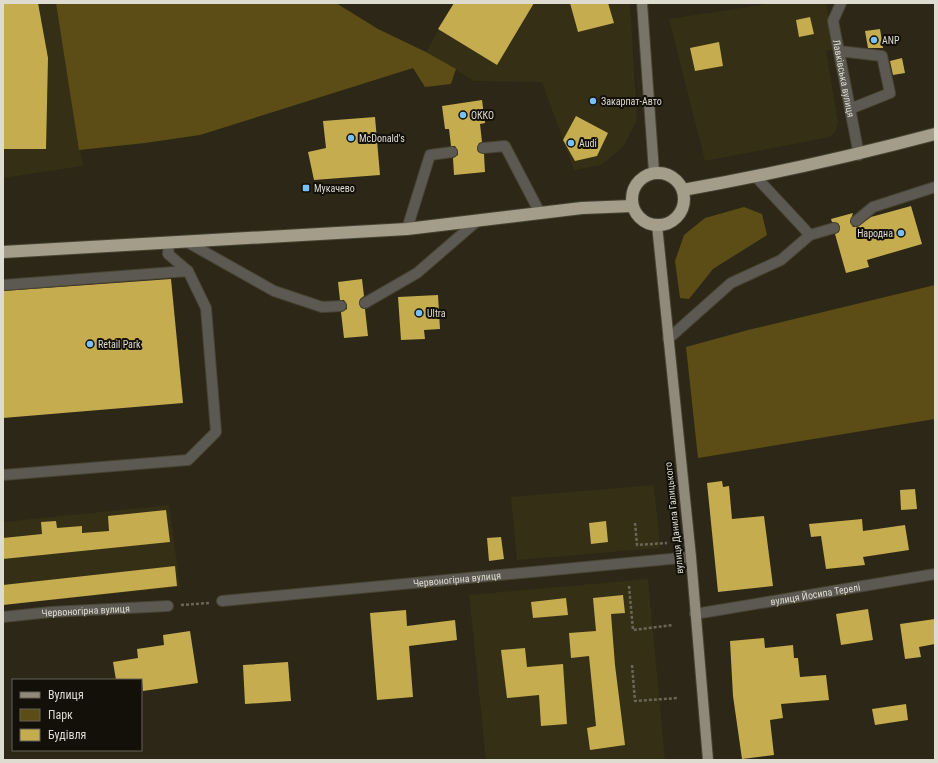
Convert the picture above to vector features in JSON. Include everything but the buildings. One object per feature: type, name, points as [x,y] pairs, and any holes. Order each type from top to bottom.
[{"type":"highway","points":[[683,190],[756,177],[859,154],[935,134]]},
{"type":"highway","points":[[654,172],[666,174],[676,180],[683,190],[684,200],[682,211],[675,219],[667,224],[657,225],[646,223],[637,216],[632,206],[631,195],[635,184],[643,176],[654,172]]},
{"type":"highway","points":[[3,252],[407,229],[476,222],[582,208],[632,206]]},
{"type":"main road","name":"вулиця Данила Галицького","points":[[657,225],[690,557],[708,760]]},
{"type":"street","points":[[642,3],[654,172]]},
{"type":"street","name":"Лавківська вулиця","points":[[841,3],[833,21],[859,154]]},
{"type":"street","points":[[839,51],[882,56],[890,93],[850,109]]},
{"type":"street","points":[[483,148],[505,146],[540,213]]},
{"type":"street","points":[[407,229],[430,155],[452,152]]},
{"type":"street","points":[[756,177],[810,235]]},
{"type":"street","points":[[856,221],[873,207],[935,187]]},
{"type":"street","points":[[365,303],[417,273],[476,222]]},
{"type":"street","points":[[668,339],[731,283],[781,260],[810,235],[834,228]]},
{"type":"street","points":[[187,242],[274,291],[322,307],[341,306]]},
{"type":"street","points":[[3,476],[188,460],[216,432],[206,308],[188,271],[168,254],[169,243]]},
{"type":"street","points":[[3,285],[188,271]]},
{"type":"street","name":"Червоногірна вулиця","points":[[222,602],[690,557]]},
{"type":"street","name":"вулиця Йосипа Терелі","points":[[695,614],[935,574]]},
{"type":"street","name":"Червоногірна вулиця","points":[[3,617],[51,612],[168,606]]},
{"type":"path","points":[[635,523],[637,545],[667,543]]},
{"type":"path","points":[[628,586],[633,630],[673,626]]},
{"type":"path","points":[[168,606],[222,602]]},
{"type":"path","points":[[632,665],[635,701],[678,698]]},
{"type":"shaded area","points":[[3,3],[56,3],[83,166],[3,178]]},
{"type":"shaded area","name":"Закарпат-Авто","points":[[454,3],[630,3],[637,120],[623,147],[601,165],[574,170],[542,82],[474,81],[426,52]]},
{"type":"shaded area","points":[[773,3],[826,3],[835,49],[826,51],[838,122],[836,131],[830,137],[705,161],[669,19]]},
{"type":"shaded area","points":[[654,485],[660,548],[517,560],[511,497]]},
{"type":"shaded area","points":[[169,505],[180,587],[3,605],[3,522]]},
{"type":"shaded area","points":[[648,579],[665,760],[486,760],[469,595]]},
{"type":"green space","points":[[56,3],[336,3],[378,29],[426,52],[456,69],[451,84],[425,87],[413,68],[200,135],[79,150]]},
{"type":"green space","points":[[744,207],[762,214],[767,235],[713,269],[689,299],[680,298],[675,261],[684,235],[705,218]]},
{"type":"green space","points":[[935,285],[935,419],[698,458],[686,347],[748,330]]},
{"type":"place","name":"ANP","points":[[874,40]]},
{"type":"place","name":"Закарпат-Авто","points":[[593,101]]},
{"type":"place","name":"ОККО","points":[[463,115]]},
{"type":"place","name":"McDonald's","points":[[351,138]]},
{"type":"place","name":"Audi","points":[[571,143]]},
{"type":"place","name":"Мукачево","points":[[306,188]]},
{"type":"place","name":"Народна","points":[[901,233]]},
{"type":"place","name":"Ultra","points":[[419,313]]},
{"type":"place","name":"Retail Park","points":[[90,344]]}]
